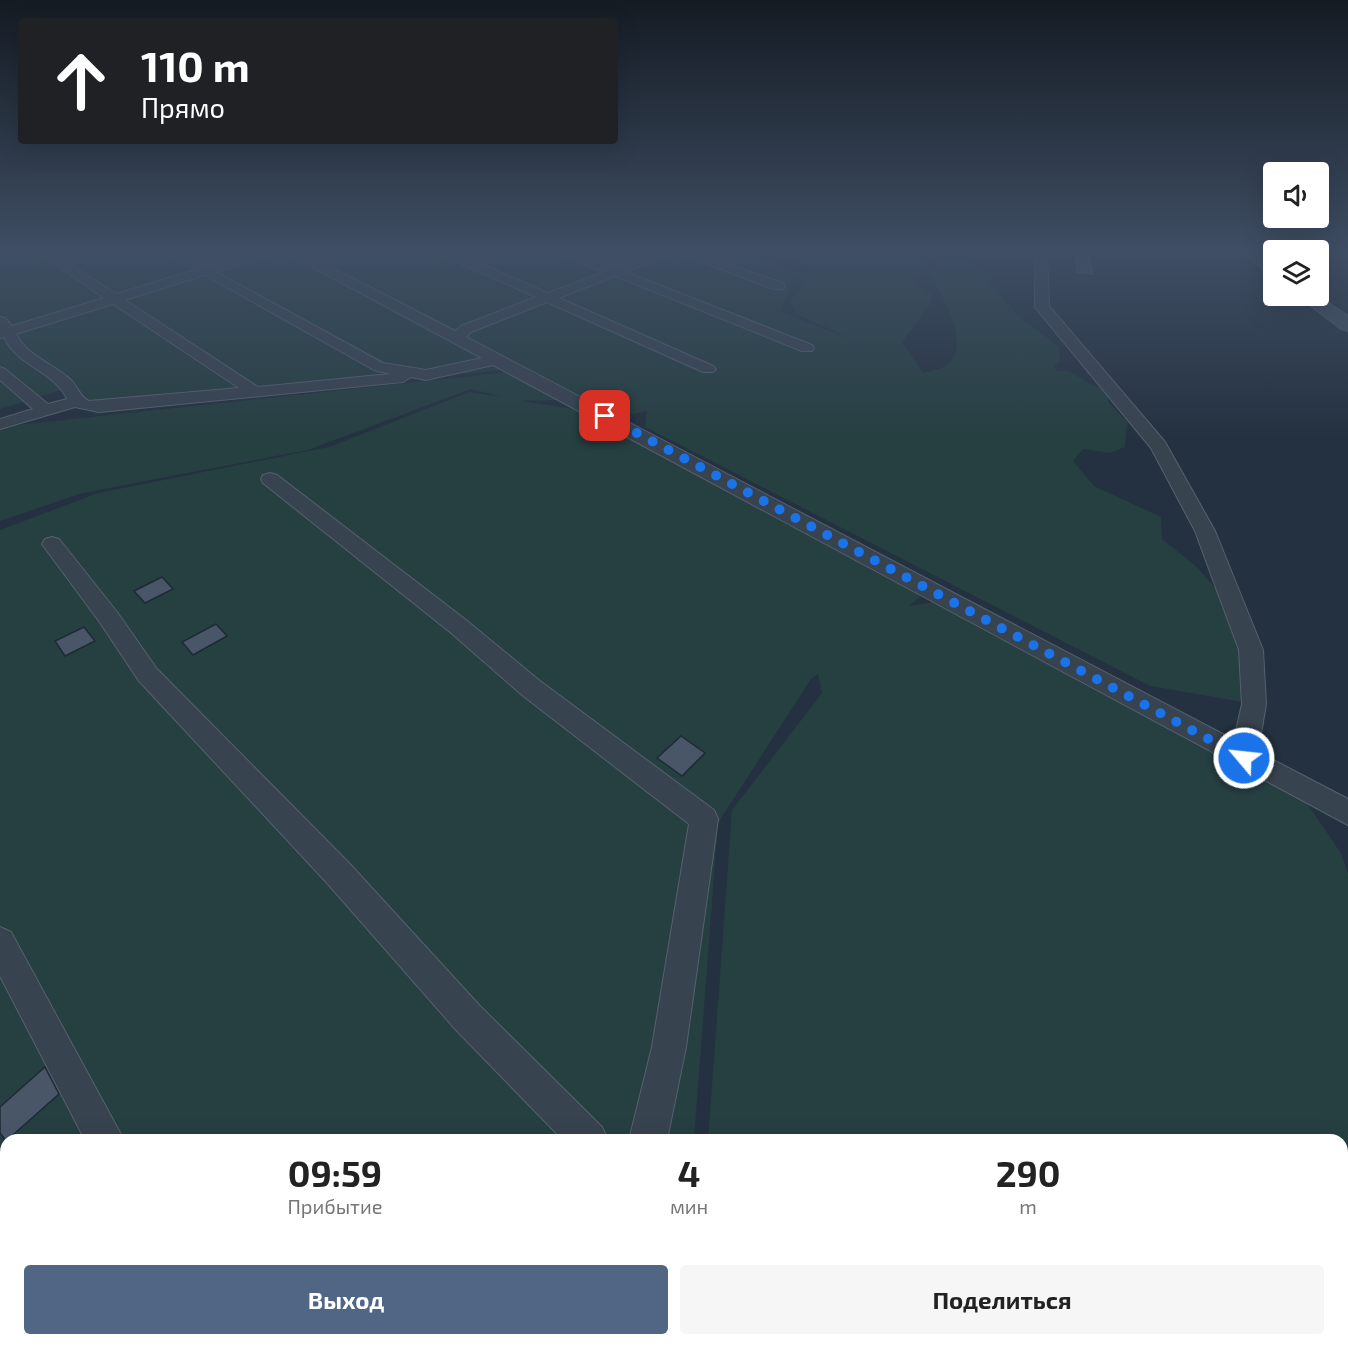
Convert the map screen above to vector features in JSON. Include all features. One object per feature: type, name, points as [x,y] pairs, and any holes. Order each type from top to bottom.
[{"type":"main road","points":[[1334,315],[1348,325]]},
{"type":"street","points":[[55,315],[2,329],[18,349],[37,361],[43,369],[57,376],[73,393],[76,401]]},
{"type":"street","points":[[138,315],[254,391]]},
{"type":"street","points":[[284,315],[380,367],[426,375]]},
{"type":"street","points":[[422,315],[461,334],[483,335]]},
{"type":"street","points":[[428,315],[461,334],[494,360],[1348,813]]},
{"type":"street","points":[[461,334],[508,315]]},
{"type":"street","points":[[587,315],[708,369]]},
{"type":"street","points":[[723,315],[807,348]]},
{"type":"street","points":[[1048,315],[1159,446],[1205,531],[1251,650],[1254,704],[1244,758]]},
{"type":"street","points":[[0,424],[76,401],[99,407],[426,375],[468,368],[494,360]]},
{"type":"street","points":[[1,375],[46,411]]},
{"type":"street","points":[[270,479],[459,626],[540,695],[704,819],[669,1047],[649,1134]]},
{"type":"street","points":[[52,544],[109,618],[148,675],[331,865],[468,1018],[583,1134]]},
{"type":"street","points":[[0,943],[102,1134]]},
{"type":"green space","points":[[0,315],[788,315],[851,339],[799,315],[922,315],[902,342],[923,373],[942,368],[952,360],[956,349],[956,337],[950,315],[1017,315],[1059,347],[1060,362],[1054,365],[1057,371],[1068,371],[1108,393],[1108,402],[1127,422],[1125,447],[1110,453],[1083,449],[1073,461],[1094,486],[1161,517],[1162,539],[1196,566],[1221,594],[1229,624],[1246,663],[1242,702],[1150,686],[645,427],[647,411],[629,415],[510,369],[95,414],[64,389],[0,409]]},
{"type":"green space","points":[[510,372],[559,400],[522,401],[573,409],[922,595],[909,606],[946,600],[1306,802],[1341,853],[1348,874],[1348,1134],[708,1134],[732,810],[822,693],[818,674],[811,679],[718,823],[694,1134],[0,1134],[0,530],[98,493],[329,447],[469,392],[502,397],[471,389],[308,450],[83,493],[0,521],[0,430],[17,425]]},
{"type":"building","points":[[162,577],[173,589],[145,603],[134,591]]},
{"type":"building","points":[[216,624],[227,636],[193,655],[182,642]]},
{"type":"building","points":[[84,627],[95,641],[65,656],[55,641]]},
{"type":"building","points":[[681,736],[705,753],[682,776],[657,758]]},
{"type":"building","points":[[45,1067],[59,1094],[14,1134],[0,1133],[0,1107]]},
{"type":"route","points":[[605,416],[1244,758]]}]
